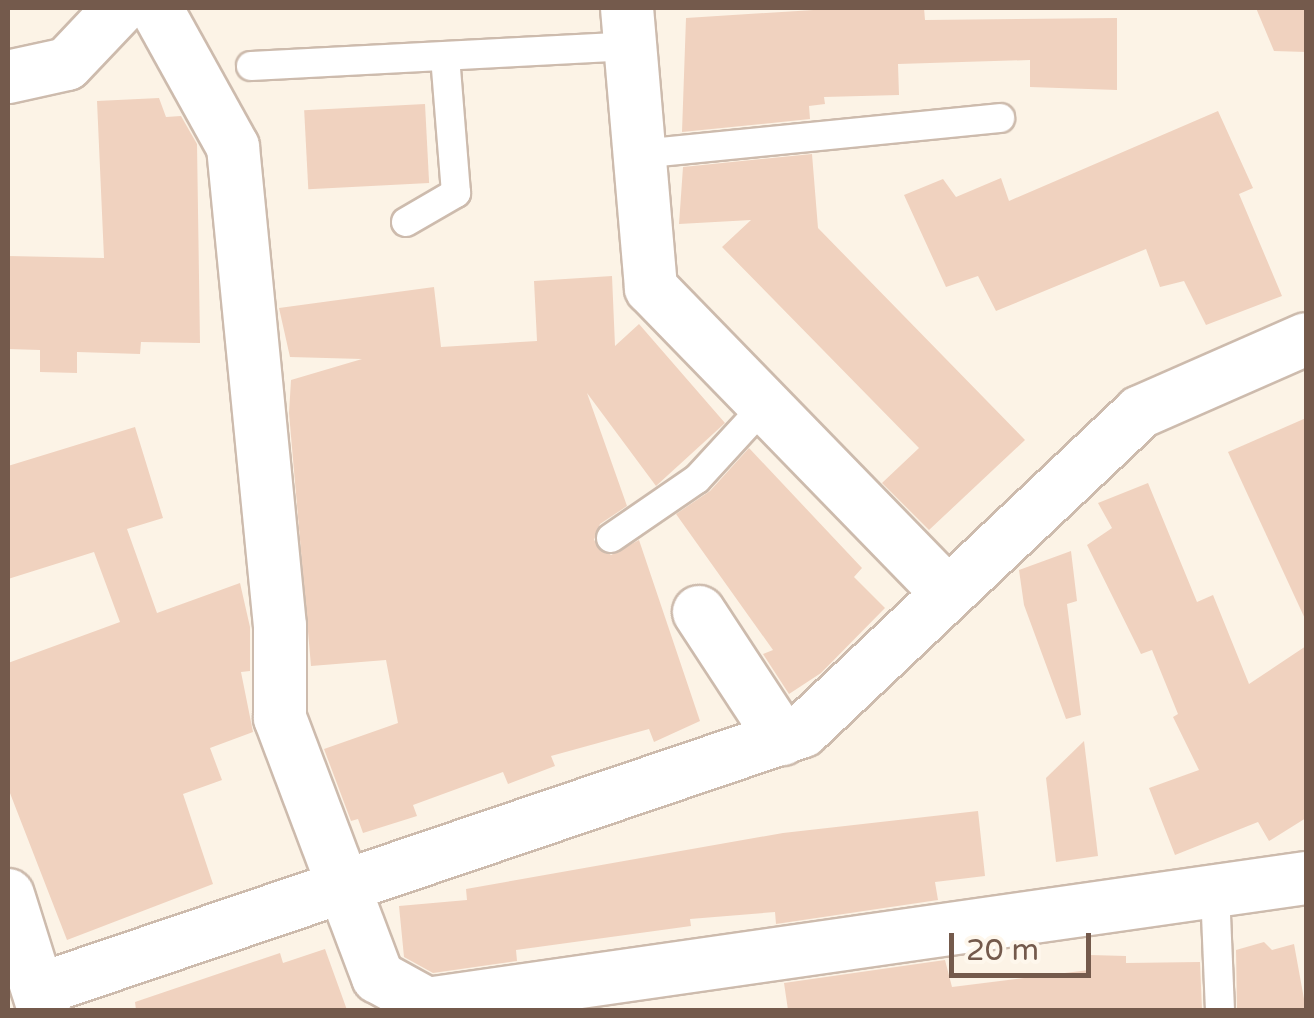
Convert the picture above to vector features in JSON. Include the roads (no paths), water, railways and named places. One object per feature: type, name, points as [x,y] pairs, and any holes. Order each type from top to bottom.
[{"type":"street","points":[[8,77],[66,64],[120,8]]},
{"type":"street","points":[[156,8],[233,147],[280,626],[280,718],[378,977],[427,1004],[1306,878]]},
{"type":"street","points":[[628,27],[651,288],[946,590]]},
{"type":"street","points":[[8,895],[43,1000],[344,888],[803,731],[946,590],[1140,412],[1306,339]]},
{"type":"street","points":[[699,612],[782,738]]},
{"type":"lane","points":[[251,66],[445,56],[628,27]]},
{"type":"lane","points":[[406,222],[456,193],[445,56]]},
{"type":"lane","points":[[640,154],[1000,118]]},
{"type":"lane","points":[[611,538],[697,480],[765,405]]},
{"type":"lane","points":[[1215,890],[1220,1010]]}]
